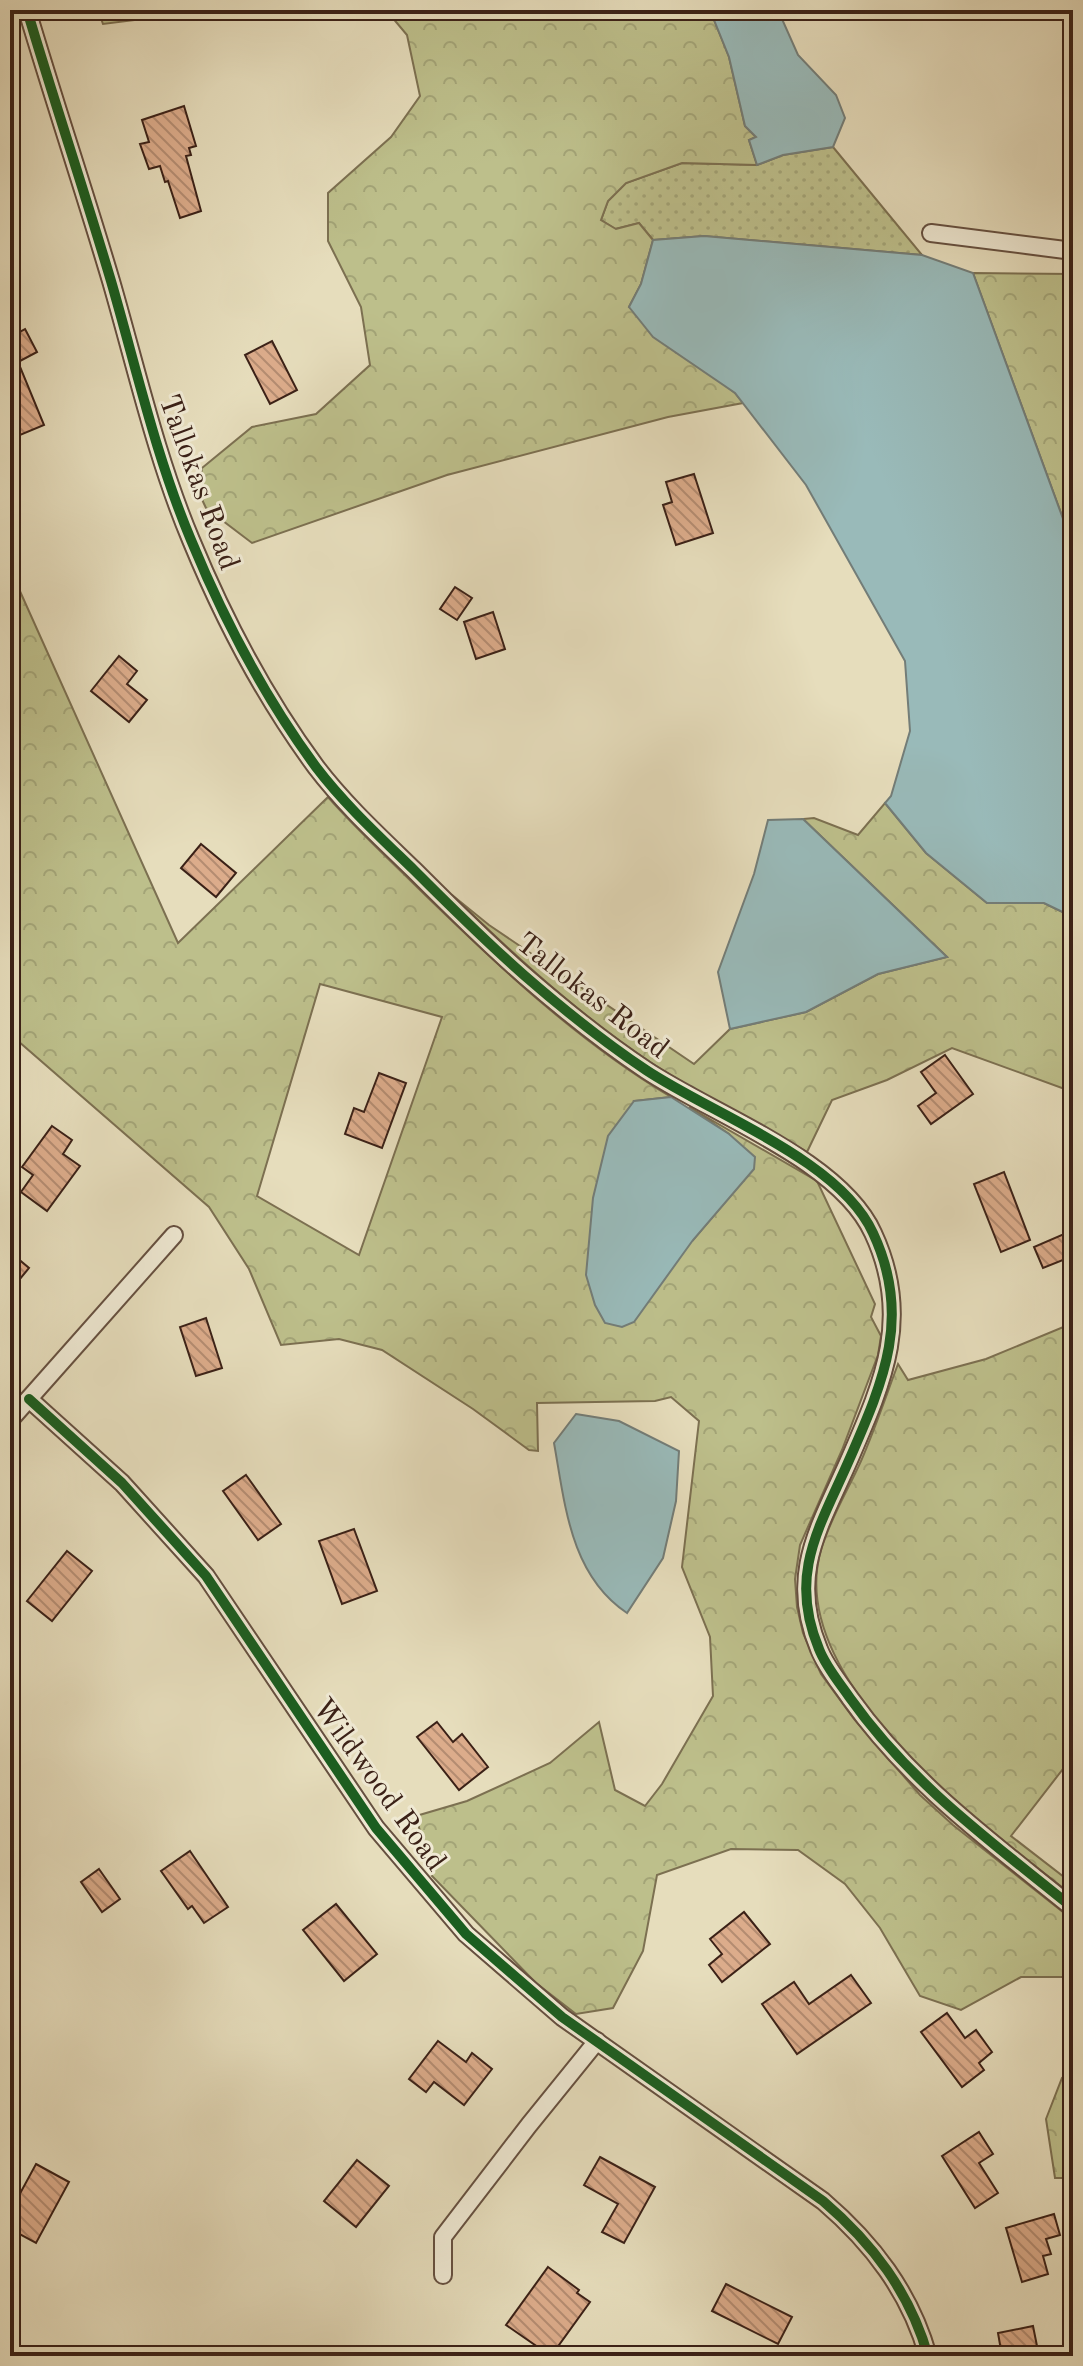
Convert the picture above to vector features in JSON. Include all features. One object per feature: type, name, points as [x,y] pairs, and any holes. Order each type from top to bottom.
[{"type":"street","name":"Tallokas Road","points":[[27,10],[111,281],[144,401],[190,539],[258,679],[305,752],[348,805],[525,976],[648,1072],[829,1178],[847,1195],[871,1227],[889,1277],[893,1310],[892,1342],[852,1455],[810,1547],[806,1582],[813,1632],[830,1669],[861,1714],[927,1788],[959,1818],[1073,1908]]},
{"type":"street","points":[[931,233],[1073,251]]},
{"type":"street","points":[[10,1420],[174,1235]]},
{"type":"street","name":"Wildwood Road","points":[[29,1399],[122,1483],[206,1576],[376,1828],[466,1934],[526,1988],[823,2201],[851,2225],[892,2275],[916,2320],[928,2356]]},
{"type":"street","points":[[443,2275],[443,2237],[597,2041]]},
{"type":"green space","points":[[98,10],[215,10],[103,24]]},
{"type":"green space","points":[[386,10],[710,10],[729,57],[745,126],[756,137],[749,140],[757,165],[682,163],[626,183],[608,201],[601,220],[616,229],[639,223],[653,240],[641,284],[629,307],[735,393],[743,403],[668,417],[447,475],[252,543],[206,508],[199,493],[202,468],[252,427],[316,414],[370,365],[361,307],[328,241],[328,193],[391,137],[420,96],[407,35]]},
{"type":"green space","points":[[833,147],[922,255],[704,236],[653,240],[639,223],[615,229],[601,220],[608,201],[626,183],[682,163],[757,165],[783,155]]},
{"type":"green space","points":[[973,273],[1073,274],[1073,546]]},
{"type":"green space","points":[[10,569],[178,943],[328,797],[447,917],[538,1000],[603,1051],[671,1097],[634,1101],[693,1240],[753,1169],[729,1134],[689,1107],[817,1181],[875,1304],[871,1317],[881,1336],[878,1355],[842,1450],[800,1545],[795,1579],[803,1633],[821,1674],[854,1719],[920,1795],[1073,1920],[1073,1990],[1063,1977],[1021,1977],[961,2010],[920,1996],[880,1928],[845,1884],[798,1850],[731,1849],[657,1875],[643,1951],[613,2008],[576,2014],[536,1983],[432,1876],[416,1816],[467,1801],[550,1763],[599,1722],[615,1790],[645,1806],[662,1784],[713,1696],[710,1637],[682,1567],[699,1421],[671,1397],[655,1401],[537,1403],[538,1451],[529,1450],[473,1409],[382,1350],[339,1339],[281,1345],[249,1269],[209,1207],[10,1034]],"holes":[[[320,984],[442,1017],[359,1255],[257,1196]]]},
{"type":"green space","points":[[885,803],[926,853],[987,903],[1044,903],[1073,917],[1073,1092],[952,1048],[887,1080],[832,1100],[807,1152],[691,1087],[626,1046],[549,984],[452,895],[489,925],[694,1064],[730,1029],[806,1012],[878,974],[947,957],[803,819],[814,818],[858,835]]},
{"type":"green space","points":[[1073,1323],[1073,1756],[1011,1836],[1073,1884],[1073,1896],[991,1831],[900,1746],[861,1699],[832,1649],[817,1600],[821,1550],[825,1538],[866,1449],[898,1364],[908,1380],[986,1359]]},
{"type":"green space","points":[[1073,2070],[1073,2178],[1055,2178],[1046,2119],[1062,2078]]},
{"type":"water","points":[[710,10],[778,10],[798,55],[836,95],[845,118],[833,147],[783,155],[757,165],[749,140],[756,137],[745,126],[729,57]]},
{"type":"water","points":[[704,236],[922,255],[973,273],[1073,546],[1073,917],[1044,903],[987,903],[926,853],[885,803],[891,796],[910,731],[905,661],[806,485],[735,393],[653,337],[629,307],[641,284],[653,240]]},
{"type":"water","points":[[803,819],[947,957],[878,974],[806,1012],[730,1029],[718,972],[754,874],[768,820]]},
{"type":"water","points":[[671,1097],[729,1134],[755,1157],[754,1169],[693,1240],[634,1322],[622,1327],[605,1323],[595,1305],[586,1275],[593,1198],[608,1136],[634,1101]]},
{"type":"water","points":[[576,1414],[619,1421],[679,1451],[676,1501],[663,1558],[627,1613],[593,1579],[573,1537],[567,1514],[554,1443]]},
{"type":"building","points":[[184,106],[196,146],[189,148],[191,155],[186,156],[201,211],[180,218],[160,166],[149,169],[140,144],[149,142],[142,120]]},
{"type":"building","points":[[25,329],[37,352],[18,362],[44,425],[20,435],[10,410],[10,337]]},
{"type":"building","points":[[272,341],[297,390],[270,404],[245,355]]},
{"type":"building","points":[[694,474],[713,533],[676,545],[663,505],[672,502],[666,482]]},
{"type":"building","points":[[455,587],[472,598],[457,620],[440,609]]},
{"type":"building","points":[[493,612],[505,649],[476,659],[464,622]]},
{"type":"building","points":[[119,656],[137,671],[127,684],[147,700],[129,722],[91,691]]},
{"type":"building","points":[[201,844],[236,873],[216,897],[181,868]]},
{"type":"building","points":[[945,1055],[973,1094],[931,1124],[918,1106],[936,1093],[921,1072]]},
{"type":"building","points":[[379,1073],[406,1083],[382,1148],[345,1134],[354,1108],[364,1112]]},
{"type":"building","points":[[52,1126],[72,1140],[63,1154],[80,1166],[47,1211],[21,1192],[33,1175],[22,1167]]},
{"type":"building","points":[[1004,1172],[1030,1240],[1001,1252],[974,1184]]},
{"type":"building","points":[[1064,1234],[1073,1256],[1043,1268],[1034,1247]]},
{"type":"building","points":[[10,1252],[29,1268],[10,1291]]},
{"type":"building","points":[[206,1318],[222,1368],[196,1376],[180,1327]]},
{"type":"building","points":[[246,1475],[281,1524],[258,1540],[223,1491]]},
{"type":"building","points":[[354,1529],[377,1591],[342,1604],[319,1541]]},
{"type":"building","points":[[67,1551],[92,1571],[52,1621],[27,1601]]},
{"type":"building","points":[[437,1722],[453,1742],[462,1734],[488,1767],[459,1790],[417,1737]]},
{"type":"building","points":[[190,1851],[228,1907],[204,1923],[192,1906],[188,1909],[161,1871]]},
{"type":"building","points":[[99,1869],[120,1899],[102,1912],[81,1882]]},
{"type":"building","points":[[336,1904],[377,1954],[344,1981],[303,1930]]},
{"type":"building","points":[[744,1912],[770,1944],[722,1982],[709,1965],[722,1954],[710,1939]]},
{"type":"building","points":[[851,1975],[871,2003],[797,2054],[762,2004],[794,1982],[809,2004]]},
{"type":"building","points":[[947,2013],[965,2038],[976,2030],[992,2052],[979,2063],[984,2070],[962,2087],[921,2032]]},
{"type":"building","points":[[438,2041],[466,2062],[472,2053],[492,2069],[464,2105],[434,2082],[426,2092],[409,2079]]},
{"type":"building","points":[[979,2132],[993,2154],[979,2163],[998,2193],[975,2208],[942,2156]]},
{"type":"building","points":[[600,2157],[655,2187],[624,2243],[602,2232],[618,2204],[584,2185]]},
{"type":"building","points":[[357,2160],[389,2186],[356,2227],[324,2201]]},
{"type":"building","points":[[36,2164],[69,2182],[36,2243],[10,2229],[10,2212]]},
{"type":"building","points":[[1054,2214],[1060,2235],[1046,2239],[1051,2254],[1043,2256],[1048,2274],[1022,2282],[1006,2228]]},
{"type":"building","points":[[548,2267],[590,2302],[551,2356],[506,2325]]},
{"type":"building","points":[[726,2284],[792,2317],[778,2344],[712,2311]]},
{"type":"building","points":[[1033,2326],[1039,2356],[1002,2356],[998,2333]]},
{"type":"cycle path","points":[[27,10],[179,509],[232,629],[297,741],[327,781],[363,820],[482,937],[539,988],[646,1070],[804,1161],[833,1183],[856,1207],[873,1233],[885,1263],[891,1292],[889,1347],[873,1402],[812,1550],[806,1597],[810,1622],[829,1668],[874,1729],[900,1758],[954,1811],[1073,1908]]},
{"type":"cycle path","points":[[29,1399],[122,1483],[206,1576],[376,1828],[466,1934],[562,2017],[823,2201],[841,2217],[873,2252],[900,2290],[928,2356]]}]
